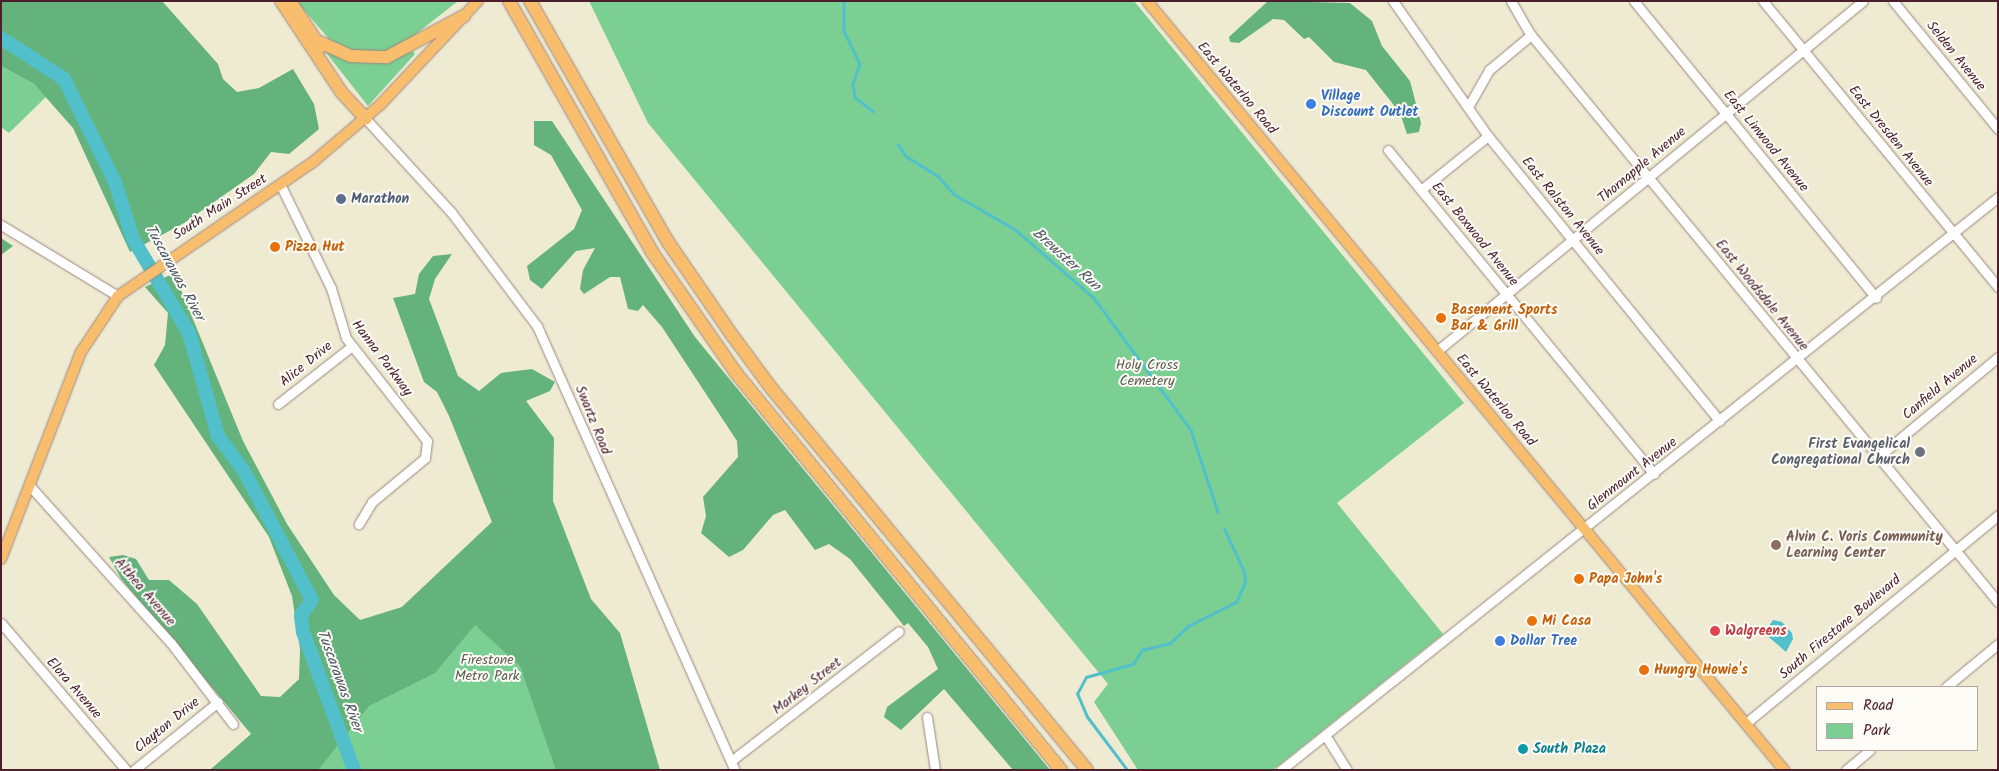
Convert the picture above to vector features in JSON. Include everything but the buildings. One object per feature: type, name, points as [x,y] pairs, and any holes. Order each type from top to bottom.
[{"type":"highway","points":[[280,1],[342,93],[366,119]]},
{"type":"highway","points":[[290,1],[366,119]]},
{"type":"highway","points":[[509,1],[648,244],[736,373],[1061,770]]},
{"type":"highway","points":[[530,1],[668,242],[732,335],[772,389],[1087,770]]},
{"type":"highway","points":[[317,41],[351,56],[387,57],[464,16]]},
{"type":"main road","name":"South Main Street","points":[[1,559],[81,352],[118,296],[137,279],[280,184],[366,119],[478,1]]},
{"type":"main road","name":"East Waterloo Road","points":[[1147,1],[1784,770]]},
{"type":"street","name":"East Ralston Avenue","points":[[1393,1],[1488,136],[1720,421]]},
{"type":"street","name":"East Woodsdale Avenue","points":[[1511,1],[1531,35],[1998,602]]},
{"type":"street","name":"East Linwood Avenue","points":[[1634,1],[1876,298]]},
{"type":"street","name":"East Dresden Avenue","points":[[1763,1],[1998,287]]},
{"type":"street","name":"Thornapple Avenue","points":[[1437,351],[1864,1]]},
{"type":"street","name":"Selden Avenue","points":[[1893,1],[1998,129]]},
{"type":"street","points":[[1468,108],[1489,70],[1531,35]]},
{"type":"street","name":"Swartz Road","points":[[366,119],[451,212],[537,326],[733,766]]},
{"type":"street","points":[[1422,189],[1488,136]]},
{"type":"street","name":"East Boxwood Avenue","points":[[1388,150],[1422,189],[1506,295],[1654,474]]},
{"type":"street","name":"Hanna Parkway","points":[[280,184],[331,288],[339,322],[352,346],[428,446],[421,462],[372,502],[359,524]]},
{"type":"street","name":"Glenmount Avenue","points":[[1281,770],[1955,235],[1998,198]]},
{"type":"street","points":[[1,226],[118,296]]},
{"type":"street","name":"Alice Drive","points":[[278,404],[352,346]]},
{"type":"street","name":"Canfield Avenue","points":[[1878,457],[1998,358]]},
{"type":"street","name":"Althea Avenue","points":[[29,485],[84,542],[218,702],[233,724]]},
{"type":"street","name":"South Firestone Boulevard","points":[[1746,723],[1998,515]]},
{"type":"street","name":"Elora Avenue","points":[[1,623],[126,770]]},
{"type":"street","name":"Markey Street","points":[[733,766],[899,631]]},
{"type":"street","points":[[1947,686],[1998,644]]},
{"type":"street","name":"Clayton Drive","points":[[134,770],[218,702]]},
{"type":"street","points":[[927,717],[935,770]]},
{"type":"street","points":[[1325,735],[1347,770]]},
{"type":"street","points":[[1846,770],[1869,751]]},
{"type":"green space","points":[[1,1],[162,1],[218,64],[223,79],[237,92],[259,88],[293,69],[314,104],[319,129],[289,154],[271,152],[254,174],[184,223],[130,252],[73,128],[34,84],[1,66]]},
{"type":"green space","points":[[296,1],[458,1],[402,45],[380,54],[351,51],[329,39]]},
{"type":"green space","name":"Holy Cross Cemetery","points":[[589,1],[1134,1],[1464,403],[1337,503],[1443,634],[1273,770],[1138,770],[1094,702],[1108,684],[648,123]]},
{"type":"green space","points":[[1268,1],[1350,3],[1372,21],[1382,46],[1410,81],[1421,123],[1419,132],[1407,134],[1400,113],[1366,70],[1334,62],[1309,37],[1304,39],[1284,20],[1273,19],[1239,43],[1230,42],[1229,37]]},
{"type":"green space","points":[[324,50],[401,56],[413,51],[415,54],[368,106]]},
{"type":"green space","points":[[1,66],[34,84],[46,97],[9,133],[1,127]]},
{"type":"green space","points":[[534,121],[552,121],[695,337],[1050,770],[1013,770],[944,689],[901,730],[884,717],[887,707],[938,669],[928,647],[908,623],[904,626],[850,559],[829,544],[815,550],[785,510],[773,515],[743,550],[729,557],[701,533],[706,516],[703,497],[738,457],[737,441],[662,327],[643,305],[638,311],[628,309],[620,277],[610,277],[584,294],[580,289],[583,270],[595,248],[576,251],[542,289],[530,280],[527,266],[574,229],[582,210],[551,155],[534,145]]},
{"type":"green space","points":[[1,238],[13,246],[1,255]]},
{"type":"green space","points":[[452,254],[435,279],[429,299],[458,376],[479,391],[501,373],[532,369],[555,382],[550,391],[526,401],[554,438],[553,501],[591,599],[620,633],[660,770],[556,770],[520,666],[475,625],[435,673],[369,706],[318,770],[210,770],[251,734],[122,580],[109,557],[123,555],[136,559],[149,580],[169,580],[197,604],[261,696],[280,697],[299,679],[300,649],[292,596],[269,537],[154,365],[165,345],[168,313],[145,287],[170,275],[179,285],[243,441],[287,524],[334,595],[360,620],[402,607],[492,522],[449,416],[437,392],[424,382],[393,298],[415,294],[419,274],[433,256]]},
{"type":"green space","name":"Firestone Metro Park","points":[[522,494],[646,770],[210,770],[402,607]]},
{"type":"water","points":[[1773,620],[1782,622],[1792,633],[1793,639],[1786,652],[1764,633]]},
{"type":"waterway","name":"Brewster Run","points":[[844,1],[844,31],[860,64],[853,84],[855,97],[873,111]]},
{"type":"waterway","name":"Tuscarawas River","points":[[1,38],[64,79],[115,182],[133,239],[189,333],[218,436],[244,471],[312,600],[301,616],[303,632],[354,770]]},
{"type":"waterway","name":"Brewster Run","points":[[898,144],[906,156],[938,176],[954,194],[1016,230],[1094,298],[1191,430],[1218,512]]},
{"type":"waterway","name":"Brewster Run","points":[[1127,770],[1087,717],[1077,694],[1086,677],[1133,664],[1142,650],[1170,643],[1188,626],[1236,602],[1245,583],[1244,572],[1224,529]]},
{"type":"place","name":"Village Discount Outlet","points":[[1311,104]]},
{"type":"place","name":"Marathon","points":[[341,199]]},
{"type":"place","name":"Pizza Hut","points":[[275,247]]},
{"type":"place","name":"Basement Sports Bar & Grill","points":[[1441,318]]},
{"type":"place","name":"First Evangelical Congregational Church","points":[[1920,452]]},
{"type":"place","name":"Alvin C. Voris Community Learning Center","points":[[1776,545]]},
{"type":"place","name":"Papa John's","points":[[1579,579]]},
{"type":"place","name":"Mi Casa","points":[[1532,621]]},
{"type":"place","name":"Walgreens","points":[[1715,631]]},
{"type":"place","name":"Dollar Tree","points":[[1500,641]]},
{"type":"place","name":"Hungry Howie's","points":[[1644,670]]},
{"type":"place","name":"South Plaza","points":[[1523,749]]}]
